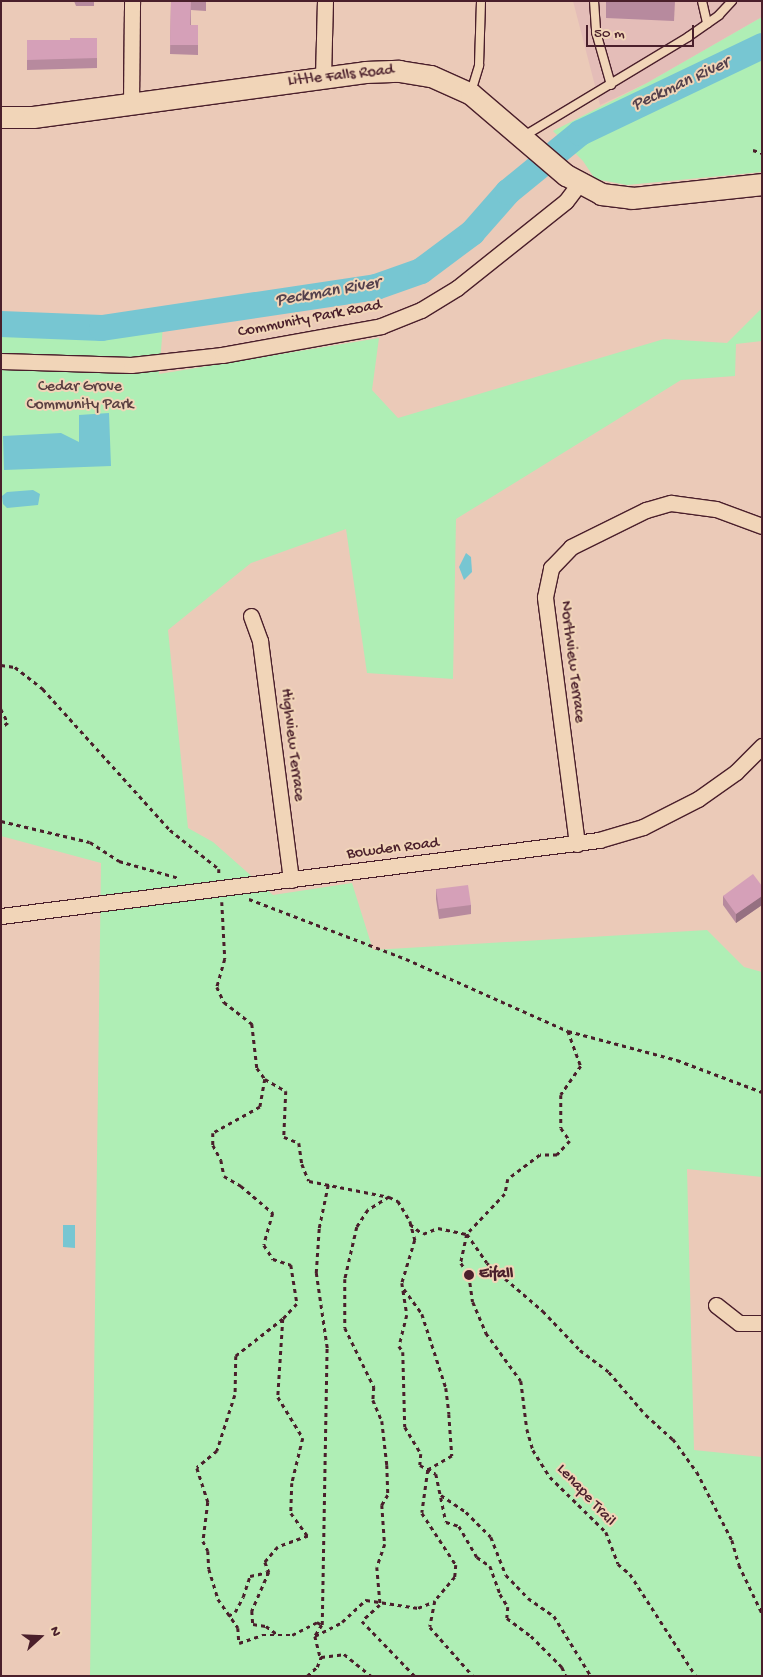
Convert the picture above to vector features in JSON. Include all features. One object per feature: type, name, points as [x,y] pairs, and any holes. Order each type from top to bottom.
[{"type":"street","points":[[131,103],[132,1]]},
{"type":"street","points":[[323,78],[325,1]]},
{"type":"street","name":"Little Falls Road","points":[[1,117],[33,117],[323,78],[400,70],[438,78],[471,94],[572,180],[600,194],[632,198],[762,184]]},
{"type":"street","name":"Community Park Road","points":[[1,362],[131,365],[222,355],[381,326],[421,310],[457,288],[566,201],[572,180]]},
{"type":"street","name":"Northview Terrace","points":[[577,844],[545,597],[551,568],[571,547],[646,510],[670,503],[716,509],[762,526]]},
{"type":"street","name":"Highview Terrace","points":[[251,616],[260,641],[292,880]]},
{"type":"street","name":"Bowden Road","points":[[1,916],[577,844],[621,834],[681,810],[728,778],[762,746]]},
{"type":"street","points":[[716,1305],[740,1323],[762,1323]]},
{"type":"lane","points":[[471,94],[479,65],[481,1]]},
{"type":"lane","points":[[594,1],[596,32],[611,84]]},
{"type":"lane","points":[[702,1],[707,23]]},
{"type":"lane","points":[[530,143],[611,84],[707,23],[732,1]]},
{"type":"path","points":[[753,150],[762,153]]},
{"type":"path","points":[[1,665],[15,667],[43,689],[170,830],[219,869],[225,959],[217,987],[224,1002],[252,1024],[257,1068],[265,1079],[286,1091],[284,1137],[299,1144],[302,1164],[309,1181],[389,1197],[398,1201],[416,1240],[402,1283],[407,1315],[399,1346],[403,1352],[405,1427],[421,1454],[420,1465],[436,1474],[446,1522],[459,1526],[477,1558],[490,1566],[500,1594],[508,1607],[507,1618],[531,1636],[562,1667],[566,1676]]},
{"type":"path","points":[[1,709],[8,723],[1,728]]},
{"type":"path","points":[[1,821],[90,842],[119,861],[188,880]]},
{"type":"path","points":[[247,898],[406,959],[568,1031],[677,1060],[762,1092]]},
{"type":"path","points":[[467,1234],[505,1194],[508,1179],[540,1155],[557,1155],[570,1140],[561,1128],[561,1095],[580,1066],[568,1031]]},
{"type":"path","points":[[265,1079],[260,1107],[214,1133],[213,1145],[221,1160],[224,1176],[242,1186],[273,1213],[264,1245],[273,1259],[291,1265],[297,1304],[283,1319],[236,1356],[233,1369],[235,1395],[217,1451],[197,1468],[208,1502],[203,1541],[208,1551],[209,1569],[218,1599],[238,1628],[239,1643],[277,1634],[292,1635],[309,1624],[322,1625]]},
{"type":"path","points":[[307,1676],[317,1667],[320,1657],[316,1636],[322,1625],[327,1348],[316,1273],[319,1228],[328,1185]]},
{"type":"path","points":[[380,1605],[377,1567],[385,1544],[382,1505],[388,1495],[384,1430],[373,1400],[374,1387],[345,1328],[345,1279],[357,1227],[368,1210],[389,1197]]},
{"type":"path","points":[[410,1224],[423,1234],[438,1228],[467,1234],[487,1262],[543,1311],[580,1350],[608,1372],[646,1415],[673,1439],[697,1472],[732,1540],[762,1613]]},
{"type":"path","name":"Lenape Trail","points":[[467,1234],[461,1263],[469,1275],[473,1302],[486,1334],[521,1381],[527,1429],[533,1450],[550,1477],[606,1532],[618,1564],[630,1574],[696,1676]]},
{"type":"path","points":[[404,1288],[422,1314],[446,1388],[452,1456],[428,1470]]},
{"type":"path","points":[[277,1634],[266,1626],[253,1624],[252,1611],[269,1572],[265,1562],[278,1547],[308,1536],[291,1513],[292,1483],[303,1438],[278,1397],[283,1319]]},
{"type":"path","points":[[316,1636],[342,1622],[366,1600],[380,1605],[418,1608],[434,1601],[454,1577],[456,1565],[422,1513],[428,1470]]},
{"type":"path","points":[[440,1494],[466,1512],[491,1536],[506,1575],[514,1585],[554,1616],[591,1676]]},
{"type":"path","points":[[228,1616],[235,1612],[243,1597],[250,1576],[269,1572]]},
{"type":"path","points":[[434,1601],[430,1627],[473,1676]]},
{"type":"path","points":[[380,1605],[362,1621],[415,1676]]},
{"type":"path","points":[[320,1657],[344,1654],[372,1676]]},
{"type":"shaded area","points":[[573,1],[762,1],[762,17],[647,83],[600,105]]},
{"type":"green space","points":[[762,17],[762,172],[627,185],[595,179],[583,161],[553,131],[647,83]]},
{"type":"green space","name":"Cedar Grove Community Park","points":[[762,308],[762,341],[736,344],[735,376],[681,380],[456,519],[453,679],[367,673],[346,529],[251,563],[168,630],[188,828],[213,842],[273,895],[352,883],[373,950],[707,930],[744,967],[762,972],[762,1177],[687,1169],[694,1450],[762,1457],[762,1676],[90,1676],[101,863],[1,836],[1,314],[116,319],[164,314],[159,374],[379,338],[372,390],[398,418],[664,339],[727,343]]},
{"type":"water","points":[[109,413],[111,466],[4,470],[3,436],[61,433],[79,442],[79,415]]},
{"type":"water","points":[[33,490],[40,494],[38,505],[7,508],[3,504],[2,496],[7,492]]},
{"type":"water","points":[[466,553],[471,557],[472,572],[464,580],[459,567]]},
{"type":"water","points":[[63,1225],[75,1225],[75,1248],[63,1247]]},
{"type":"building","points":[[171,1],[191,1],[190,25],[198,25],[198,45],[170,45]]},
{"type":"building","points":[[70,38],[97,38],[97,58],[27,60],[27,40],[70,40]]},
{"type":"building","points":[[753,874],[762,886],[762,896],[736,914],[723,896]]},
{"type":"building","points":[[468,885],[471,905],[439,909],[436,889]]},
{"type":"waterway","name":"Peckman River","points":[[1,324],[102,328],[376,287],[421,271],[472,233],[508,192],[580,133],[762,46]]},
{"type":"place","name":"Eifall","points":[[469,1275]]}]
